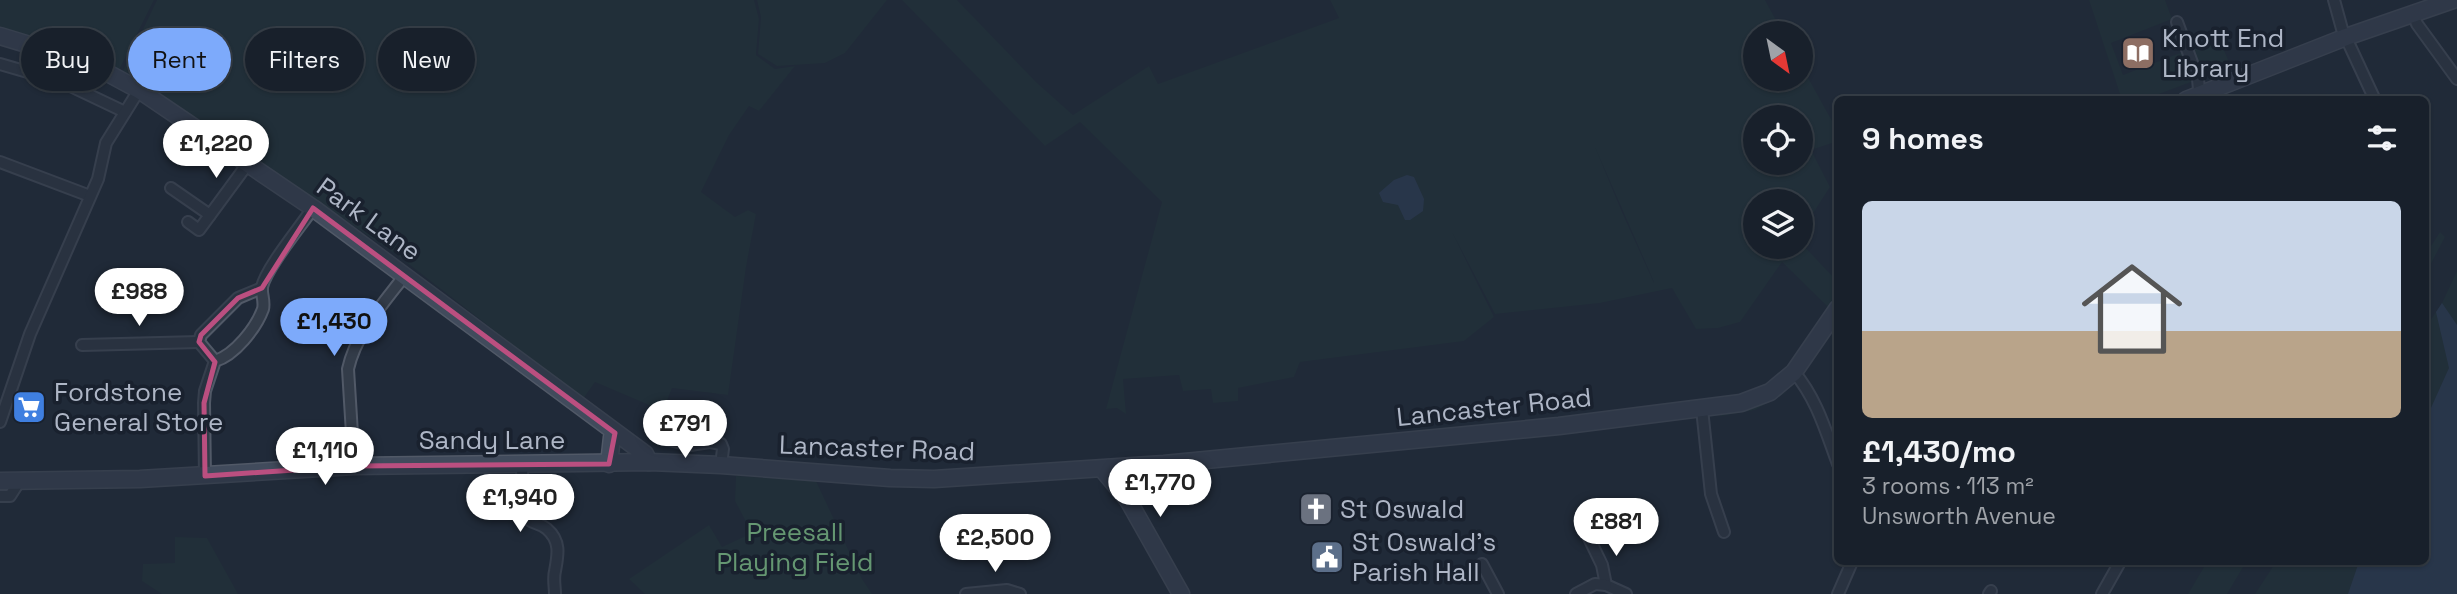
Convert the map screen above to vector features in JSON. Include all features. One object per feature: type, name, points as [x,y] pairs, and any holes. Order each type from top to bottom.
[{"type":"main road","points":[[2200,96],[2346,37],[2453,0]]},
{"type":"main road","name":"Park Lane","points":[[0,36],[89,64],[128,84]]},
{"type":"main road","name":"Park Lane","points":[[141,91],[249,162],[405,275],[645,454],[649,462]]},
{"type":"main road","name":"Lancaster Road","points":[[649,462],[910,479],[1140,466],[1507,431],[1702,409],[1741,403],[1770,392],[1794,372],[1834,314]]},
{"type":"main road","points":[[609,464],[611,437],[615,433]]},
{"type":"main road","name":"Sandy Lane","points":[[0,481],[205,476],[354,466],[649,462]]},
{"type":"main road","points":[[1128,500],[1140,466]]},
{"type":"main road","points":[[1108,468],[1181,594]]},
{"type":"street","points":[[2334,0],[2339,20],[2373,96]]},
{"type":"street","points":[[2413,14],[2417,24],[2457,79]]},
{"type":"street","points":[[2177,22],[2198,79],[2195,96]]},
{"type":"street","points":[[0,64],[62,82],[125,112]]},
{"type":"street","points":[[0,422],[30,334],[102,167],[106,143],[138,91]]},
{"type":"street","points":[[0,162],[90,196]]},
{"type":"street","points":[[188,222],[199,230],[249,162]]},
{"type":"street","points":[[171,188],[210,215]]},
{"type":"street","points":[[215,361],[232,352],[257,320],[264,307],[262,288],[279,256],[313,208]]},
{"type":"street","points":[[354,466],[348,369],[351,354],[366,328],[405,275]]},
{"type":"street","points":[[199,342],[201,335],[227,307],[238,298],[262,288]]},
{"type":"street","points":[[82,345],[199,342]]},
{"type":"street","points":[[199,342],[215,361]]},
{"type":"street","points":[[205,476],[205,391],[215,361]]},
{"type":"street","points":[[1794,372],[1806,386],[1818,409],[1834,453]]},
{"type":"street","points":[[1702,409],[1711,494],[1724,532]]},
{"type":"street","points":[[665,439],[690,445],[710,442],[720,444],[723,449],[721,465]]},
{"type":"street","points":[[523,465],[523,515],[530,522],[546,528],[557,542],[555,594]]},
{"type":"street","points":[[0,496],[10,496],[19,482]]},
{"type":"street","points":[[1588,536],[1602,565],[1606,584]]},
{"type":"street","points":[[1482,564],[1498,594]]},
{"type":"street","points":[[1838,594],[1851,565]]},
{"type":"street","points":[[2102,594],[2118,565]]},
{"type":"street","points":[[1576,594],[1595,584],[1606,584],[1626,594]]},
{"type":"street","points":[[966,594],[1007,590],[1020,594]]},
{"type":"highlighted area","points":[[313,208],[615,433],[609,464],[354,466],[205,476],[204,403],[215,362],[199,342],[201,335],[238,298],[262,288]]},
{"type":"green space","points":[[0,0],[154,0],[140,28],[128,28],[128,52],[119,70],[114,68],[114,28],[21,28],[21,36],[0,29]]},
{"type":"green space","points":[[157,0],[754,0],[759,19],[756,55],[775,69],[795,66],[759,111],[749,106],[729,135],[701,192],[735,217],[748,210],[756,214],[728,395],[672,388],[663,411],[595,382],[583,399],[397,255],[153,91],[231,91],[231,28],[144,28]]},
{"type":"green space","points":[[757,0],[887,0],[845,53],[825,63],[777,66],[758,54],[761,17]]},
{"type":"green space","points":[[902,0],[957,0],[1036,82],[1073,115],[1149,66],[1158,84],[1339,18],[1330,0],[1765,0],[1776,21],[1743,21],[1743,91],[1813,91],[1813,87],[1834,125],[1834,142],[1813,149],[1813,105],[1743,105],[1743,175],[1813,175],[1813,154],[1830,187],[1813,213],[1813,189],[1743,189],[1743,259],[1813,259],[1813,256],[1834,278],[1834,297],[1828,307],[1782,262],[1740,322],[1718,328],[1696,329],[1672,288],[1600,303],[1495,314],[1452,232],[1494,317],[1464,341],[1300,362],[1294,377],[1238,388],[1238,401],[1213,403],[1211,389],[1183,391],[1179,375],[1123,379],[1126,414],[1117,408],[1106,409],[1162,202],[1080,122],[1045,146]],"holes":[[[1595,147],[1654,282],[1622,212]]]},
{"type":"green space","points":[[2089,0],[2165,0],[2172,19],[2111,43],[2123,75],[2219,38],[2231,67],[2154,96],[2121,96]]},
{"type":"green space","points":[[128,61],[128,74],[123,71]]},
{"type":"green space","points":[[2440,232],[2445,237],[2429,267],[2429,249]]},
{"type":"green space","points":[[2457,271],[2457,594],[2255,594],[2274,565],[2429,565],[2429,322],[2442,303]]},
{"type":"green space","points":[[1789,391],[1755,410],[1718,415],[1748,408]]},
{"type":"green space","name":"Preesall Playing Field","points":[[736,476],[816,481],[862,579],[872,594],[645,594],[629,579],[709,525],[722,547],[752,533],[735,501]]},
{"type":"green space","points":[[175,537],[207,538],[238,594],[162,594],[142,581],[143,564],[175,563]]},
{"type":"green space","points":[[2205,565],[2244,565],[2227,594],[2188,594]]},
{"type":"water","points":[[1407,175],[1414,177],[1424,199],[1423,211],[1410,220],[1405,220],[1398,205],[1383,202],[1379,193],[1394,180]]},
{"type":"water","points":[[2442,303],[2457,325],[2457,594],[2348,594],[2358,565],[2429,565],[2429,412],[2449,368],[2436,312]]},
{"type":"place","name":"Knott End Library","points":[[2138,53]]},
{"type":"place","name":"Fordstone General Store","points":[[29,407]]},
{"type":"place","name":"St Oswald","points":[[1316,509]]},
{"type":"place","name":"St Oswald's Parish Hall","points":[[1327,557]]}]
